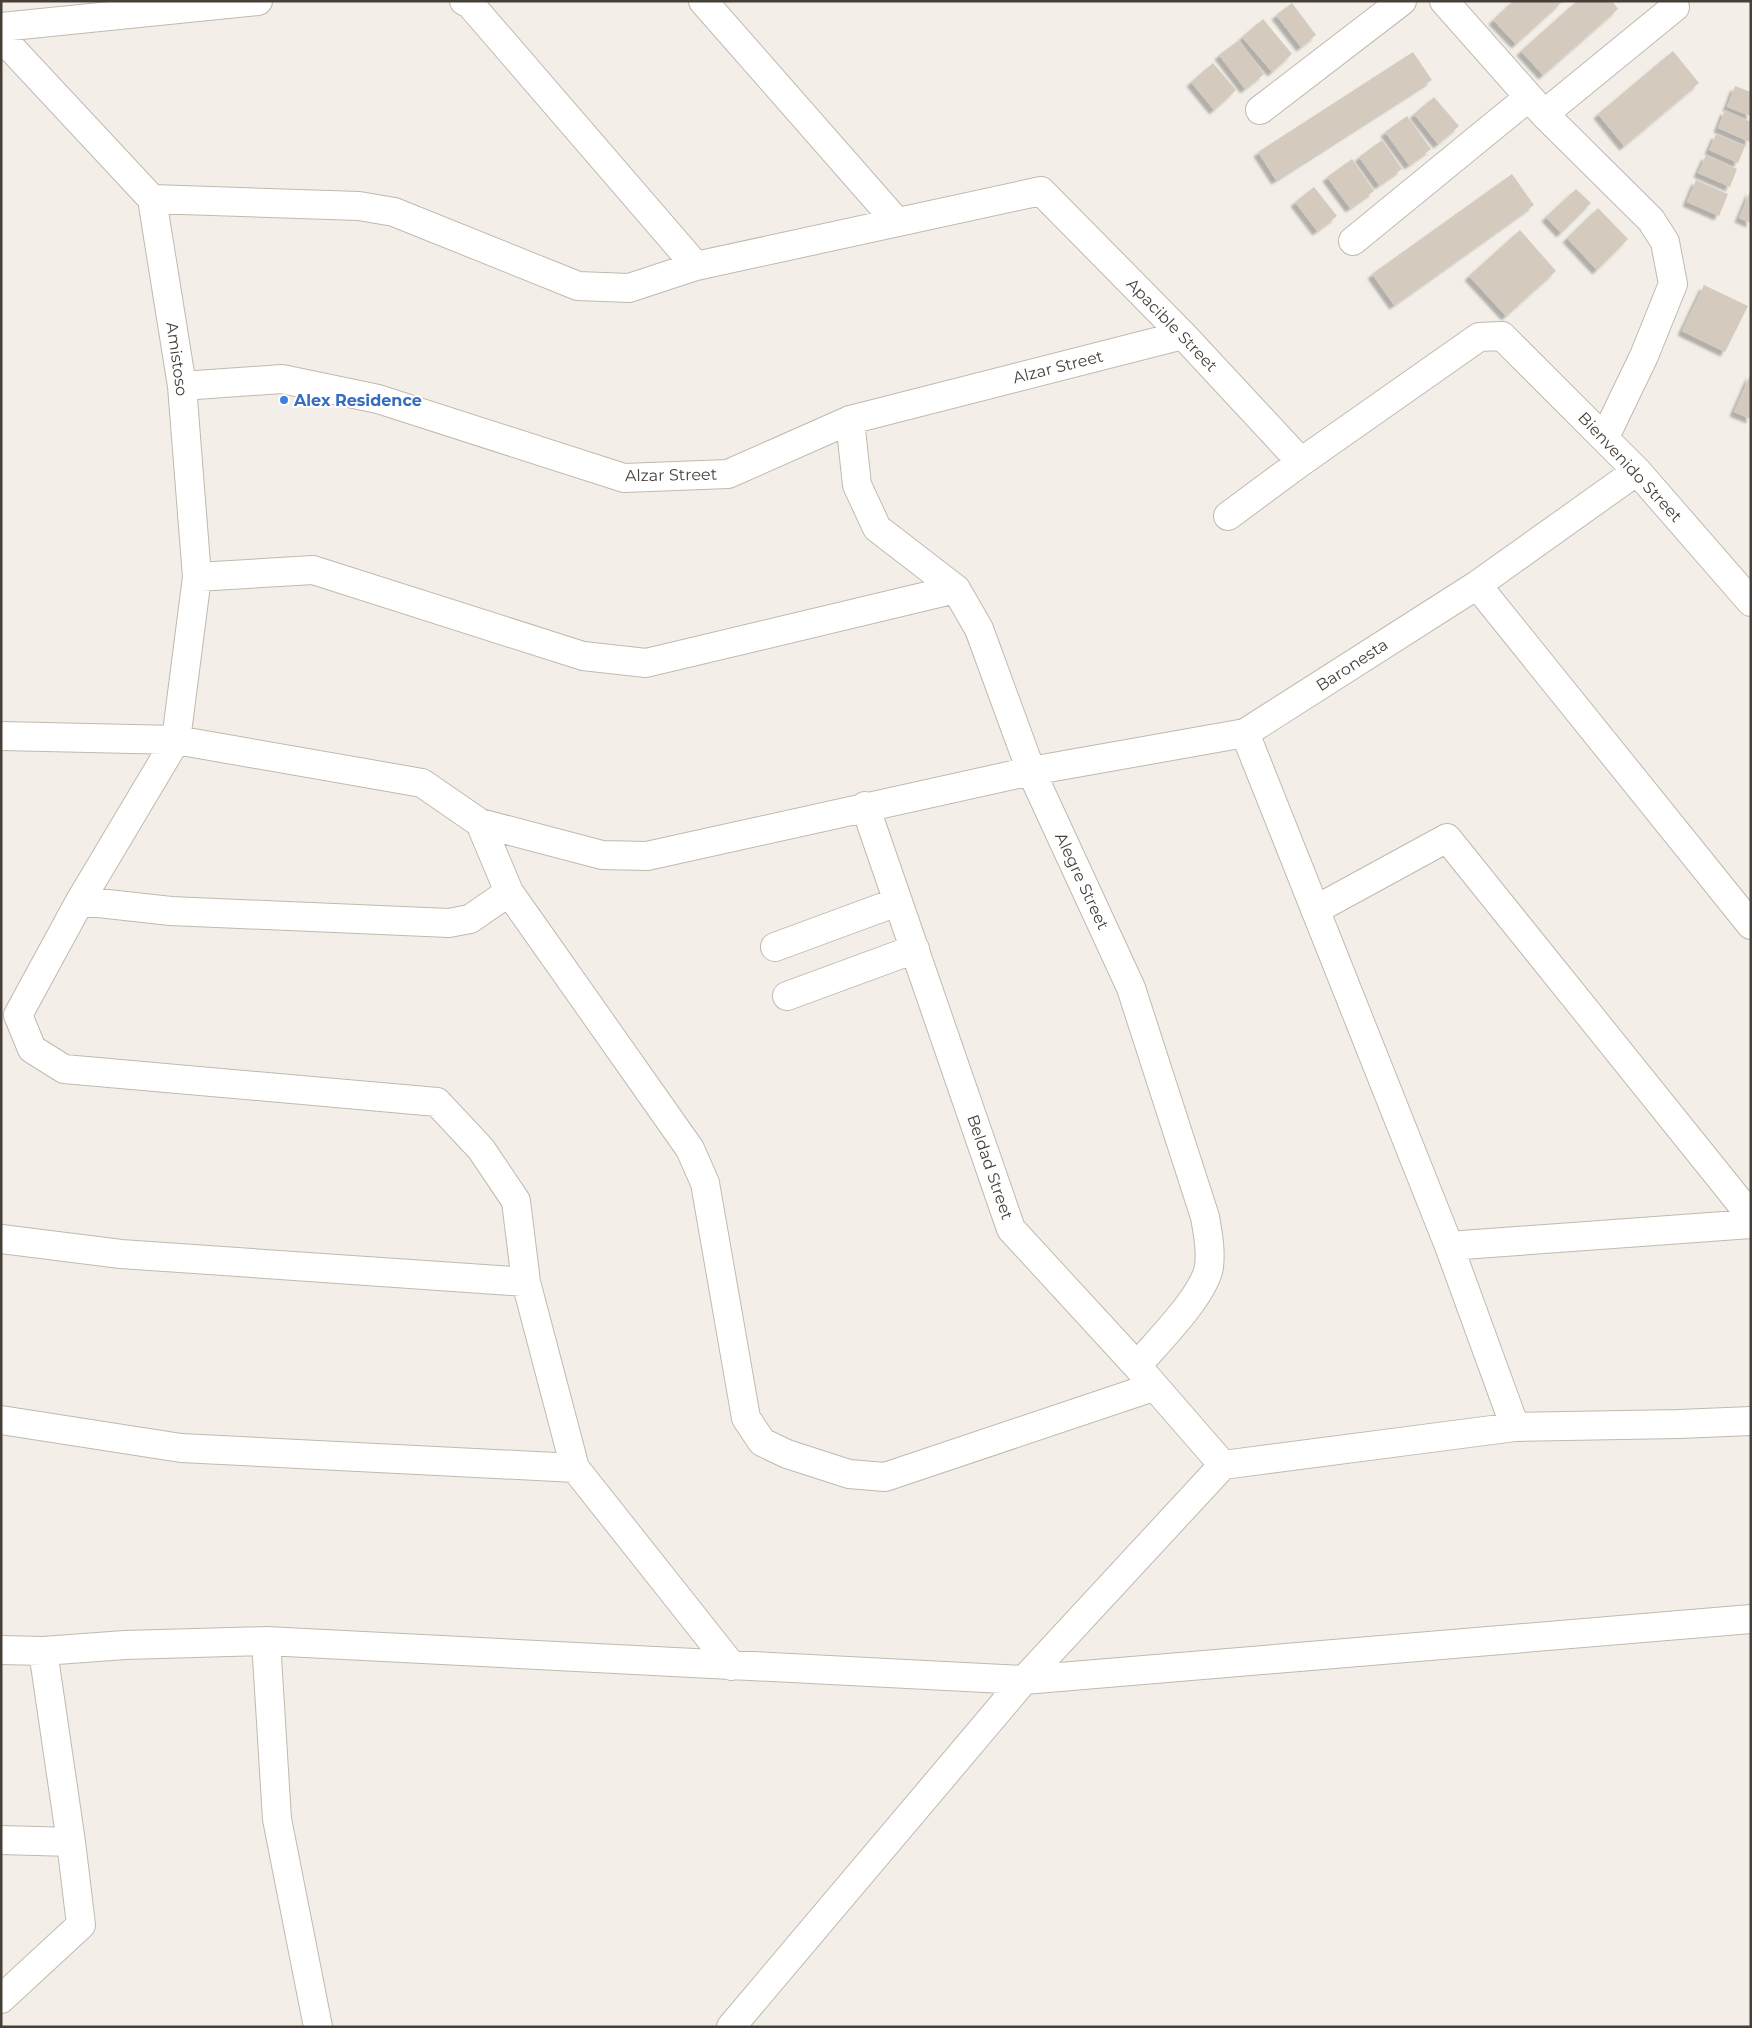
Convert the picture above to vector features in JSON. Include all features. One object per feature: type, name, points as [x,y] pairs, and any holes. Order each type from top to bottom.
[{"type":"street","points":[[1,27],[258,1]]},
{"type":"street","points":[[464,1],[470,4],[696,266]]},
{"type":"street","points":[[1,37],[152,199],[359,206],[394,212],[578,286],[629,288],[696,266],[896,221],[703,1]]},
{"type":"street","points":[[1260,110],[1402,1]]},
{"type":"street","points":[[1444,1],[1537,105],[1651,220],[1665,242],[1673,284],[1644,356],[1605,437]]},
{"type":"street","points":[[1353,241],[1537,105],[1675,7]]},
{"type":"street","name":"Apacible Street","points":[[896,221],[1041,191],[1183,335],[1301,462]]},
{"type":"street","name":"Amistoso","points":[[152,199],[182,386],[197,577],[176,740]]},
{"type":"street","name":"Alzar Street","points":[[182,386],[282,380],[369,398],[624,478],[728,474],[850,420],[1183,335]]},
{"type":"street","name":"Bienvenido Street","points":[[1301,462],[1479,337],[1502,336],[1605,437],[1749,593]]},
{"type":"street","name":"Alegre Street","points":[[850,420],[857,484],[876,528],[956,589],[979,628],[1031,771],[1131,988],[1205,1217],[1210,1250],[1209,1269],[1204,1282],[1190,1303],[1137,1366]]},
{"type":"street","points":[[1228,516],[1301,462]]},
{"type":"street","name":"Baronesta","points":[[480,823],[602,855],[647,856],[865,806],[1031,771],[1245,733],[1477,585],[1637,471]]},
{"type":"street","points":[[197,577],[313,570],[583,656],[646,663],[956,589]]},
{"type":"street","points":[[1477,585],[1751,926]]},
{"type":"street","points":[[1245,733],[1449,1246],[1515,1426]]},
{"type":"street","points":[[1,736],[176,740],[422,783],[480,823],[509,892],[690,1149],[705,1183],[746,1418],[762,1442],[788,1454],[849,1474],[885,1477],[1154,1387]]},
{"type":"street","points":[[176,740],[80,901],[18,1015],[32,1048],[64,1069],[437,1102],[481,1149],[516,1201],[526,1282],[575,1468],[732,1666]]},
{"type":"street","name":"Beldad Street","points":[[865,806],[1011,1228],[1137,1366],[1222,1465]]},
{"type":"street","points":[[1315,910],[1447,838],[1751,1216]]},
{"type":"street","points":[[80,901],[171,911],[449,923],[470,919],[509,892]]},
{"type":"street","points":[[775,947],[897,902]]},
{"type":"street","points":[[787,996],[915,949]]},
{"type":"street","points":[[1449,1246],[1751,1224]]},
{"type":"street","points":[[1,1239],[121,1254],[526,1282]]},
{"type":"street","points":[[1,1420],[180,1448],[575,1468]]},
{"type":"street","points":[[731,2027],[1024,1680],[1222,1465],[1515,1426],[1679,1424],[1751,1420]]},
{"type":"street","points":[[1,1650],[43,1651],[125,1645],[266,1641],[1024,1680],[1751,1619]]},
{"type":"street","points":[[266,1641],[277,1819],[318,2027]]},
{"type":"street","points":[[1,1999],[81,1925],[43,1651]]},
{"type":"street","points":[[1,1840],[71,1842]]},
{"type":"building","points":[[1513,1],[1563,1],[1516,44],[1493,20]]},
{"type":"building","points":[[1577,1],[1612,1],[1618,9],[1543,75],[1521,51]]},
{"type":"building","points":[[1292,3],[1316,35],[1301,47],[1276,15]]},
{"type":"building","points":[[1263,19],[1292,54],[1272,72],[1242,37]]},
{"type":"building","points":[[1239,40],[1264,74],[1245,89],[1219,55]]},
{"type":"building","points":[[1673,51],[1699,83],[1624,146],[1598,114]]},
{"type":"building","points":[[1413,52],[1432,80],[1276,180],[1258,152]]},
{"type":"building","points":[[1213,63],[1236,90],[1214,110],[1191,82]]},
{"type":"building","points":[[1735,86],[1751,92],[1751,116],[1727,107]]},
{"type":"building","points":[[1434,97],[1459,126],[1438,144],[1414,114]]},
{"type":"building","points":[[1725,110],[1751,122],[1750,142],[1718,128]]},
{"type":"building","points":[[1407,116],[1431,149],[1409,165],[1385,132]]},
{"type":"building","points":[[1716,134],[1745,146],[1738,163],[1709,150]]},
{"type":"building","points":[[1382,140],[1402,169],[1379,185],[1359,157]]},
{"type":"building","points":[[1706,155],[1737,169],[1730,187],[1698,173]]},
{"type":"building","points":[[1352,159],[1374,191],[1350,208],[1327,177]]},
{"type":"building","points":[[1512,174],[1534,205],[1394,305],[1372,274]]},
{"type":"building","points":[[1696,180],[1728,194],[1719,216],[1687,202]]},
{"type":"building","points":[[1314,187],[1337,216],[1317,231],[1295,202]]},
{"type":"building","points":[[1576,189],[1591,203],[1561,233],[1546,217]]},
{"type":"building","points":[[1751,189],[1751,223],[1739,218]]},
{"type":"building","points":[[1598,208],[1628,239],[1597,270],[1567,238]]},
{"type":"building","points":[[1520,230],[1556,271],[1506,316],[1469,276]]},
{"type":"building","points":[[1704,285],[1748,306],[1725,352],[1682,331]]},
{"type":"building","points":[[1751,373],[1751,419],[1734,412]]},
{"type":"place","name":"Alex Residence","points":[[284,400]]}]
